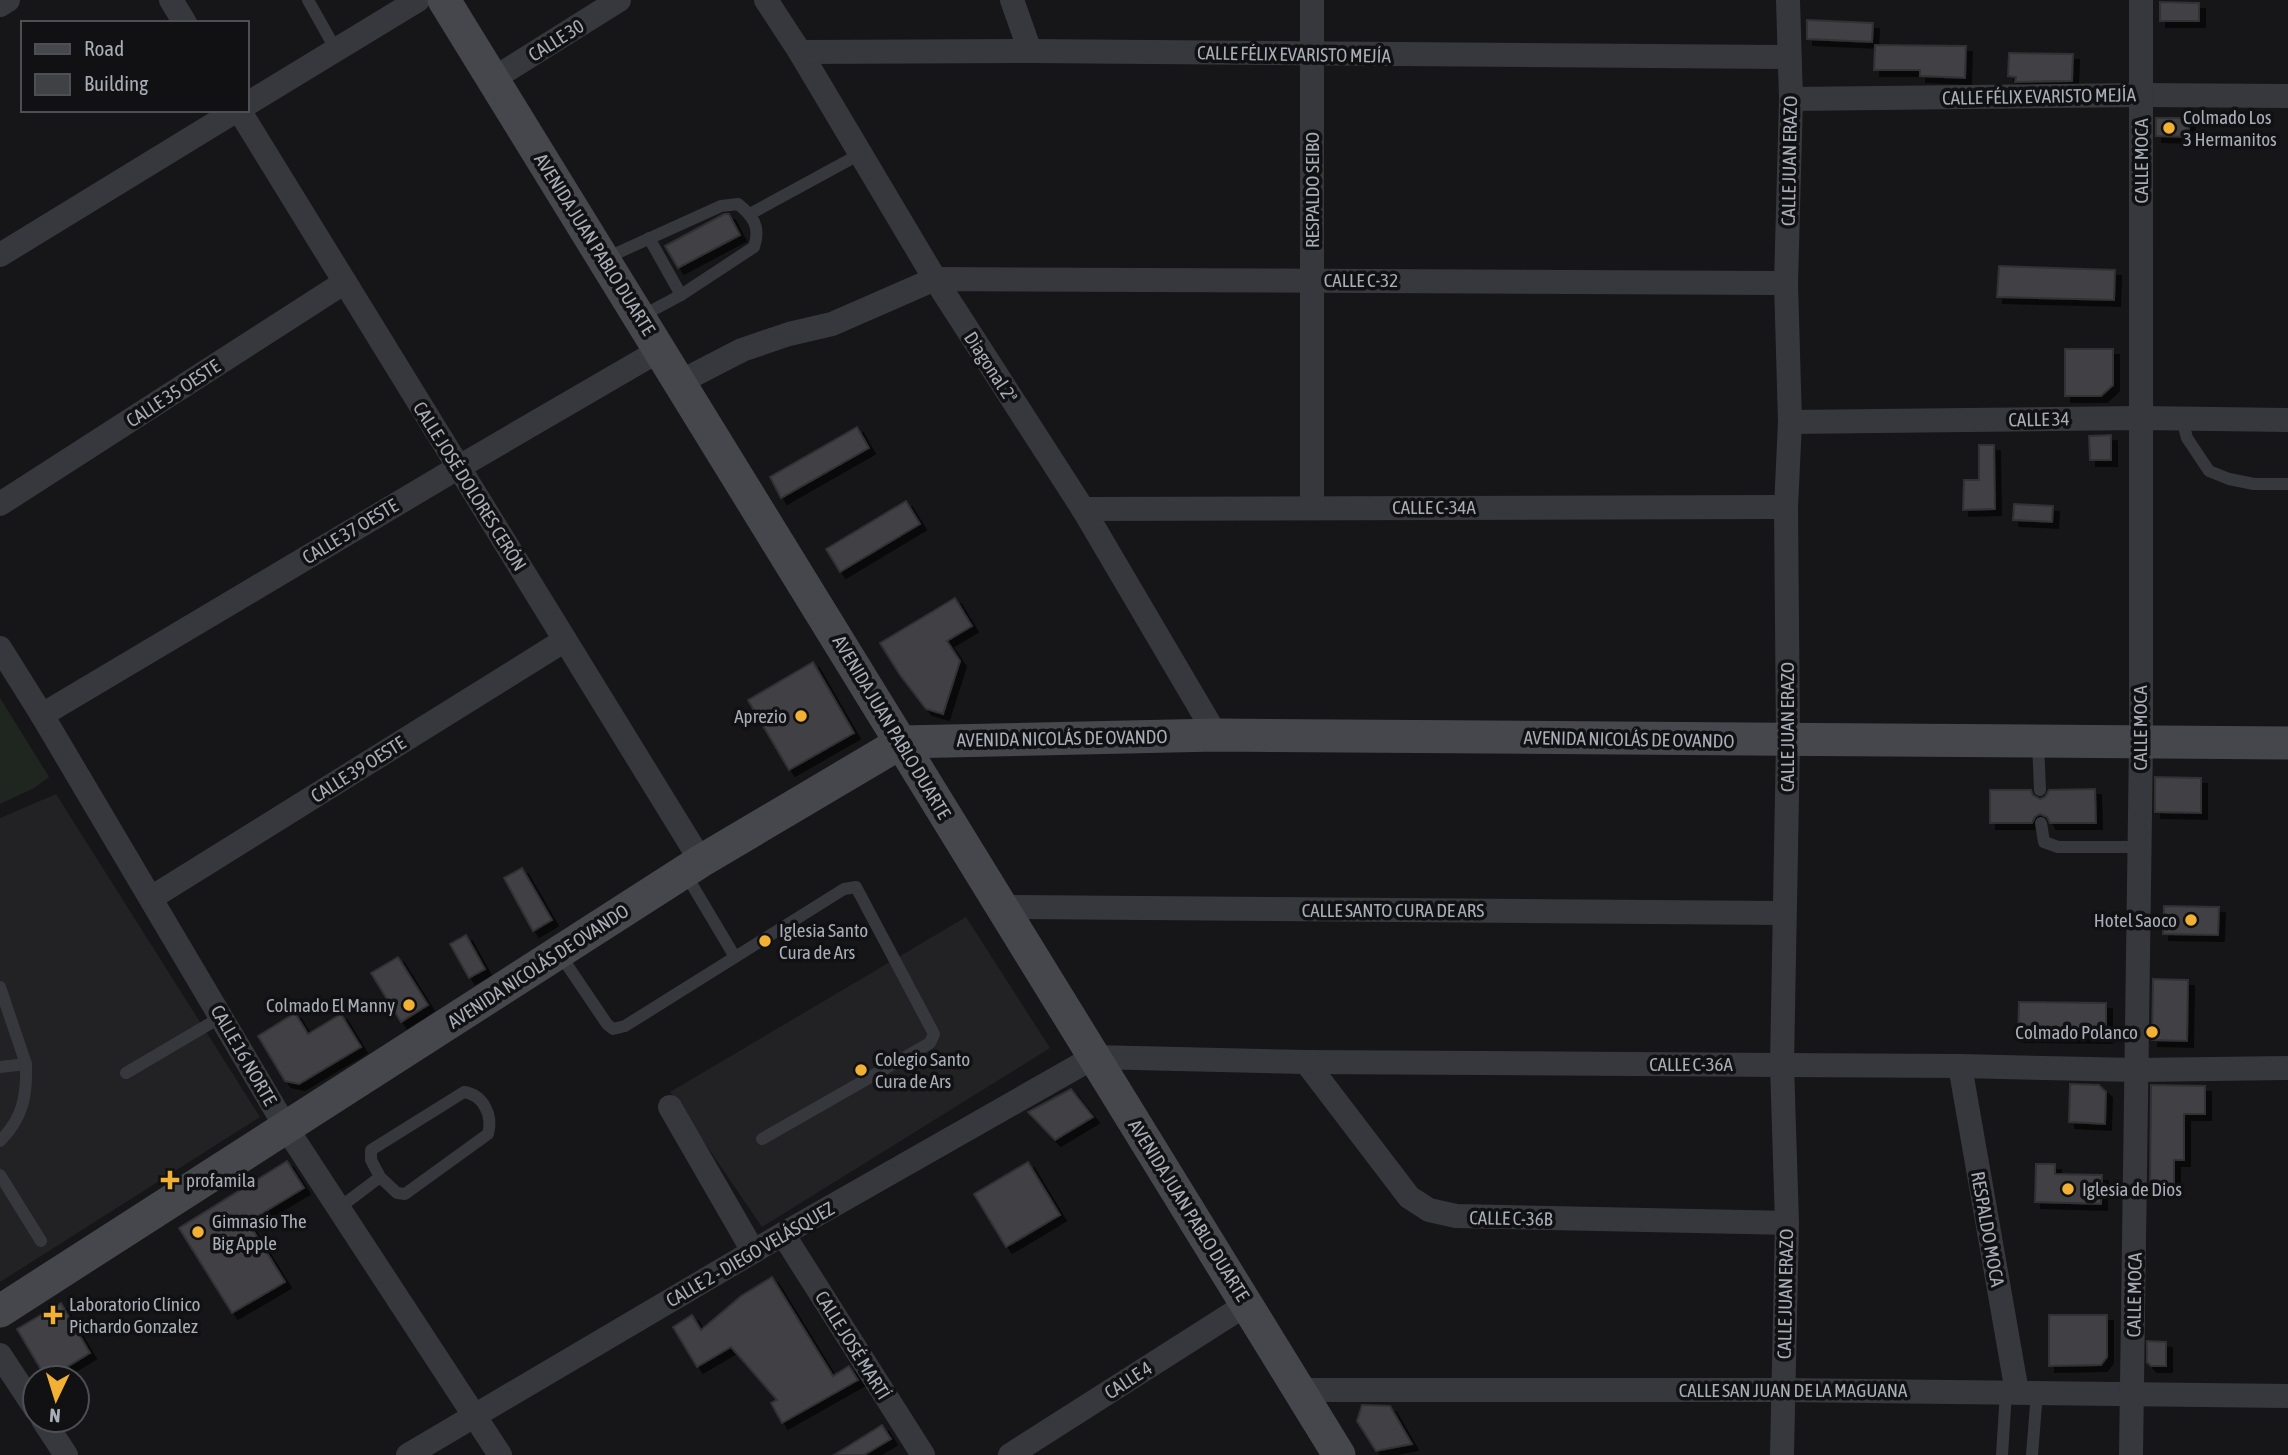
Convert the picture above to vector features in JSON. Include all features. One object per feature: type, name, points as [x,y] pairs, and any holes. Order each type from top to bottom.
[{"type":"main road","name":"AVENIDA JUAN PABLO DUARTE","points":[[444,0],[1339,1455]]},
{"type":"main road","name":"AVENIDA NICOLÁS DE OVANDO","points":[[0,1311],[693,866],[902,742],[1216,735],[2288,743]]},
{"type":"street","points":[[0,5],[8,0]]},
{"type":"street","points":[[171,0],[184,21]]},
{"type":"street","points":[[248,103],[418,0]]},
{"type":"street","name":"CALLE 30","points":[[493,79],[619,0]]},
{"type":"street","name":"Diagonal 2ª","points":[[766,0],[800,52],[934,279],[1083,509],[1216,735]]},
{"type":"street","points":[[1013,0],[1030,51]]},
{"type":"street","name":"RESPALDO SEIBO","points":[[1312,0],[1312,507]]},
{"type":"street","name":"CALLE JUAN ERAZO","points":[[1782,1455],[1787,1223],[1782,1065],[1788,741],[1786,507],[1790,422],[1787,283],[1791,99],[1788,0]]},
{"type":"street","name":"CALLE MOCA","points":[[2131,1455],[2141,743],[2141,0]]},
{"type":"street","name":"CALLE FÉLIX EVARISTO MEJÍA","points":[[800,52],[1030,51],[1788,57]]},
{"type":"street","name":"CALLE FÉLIX EVARISTO MEJÍA","points":[[1791,99],[2141,94],[2288,96]]},
{"type":"street","points":[[0,255],[235,112]]},
{"type":"street","name":"CALLE JOSÉ DOLORES CERÓN","points":[[239,112],[565,640],[693,866]]},
{"type":"street","points":[[680,382],[742,350],[789,334],[832,324],[934,279]]},
{"type":"street","name":"CALLE C-32","points":[[934,279],[1787,283]]},
{"type":"street","name":"CALLE 35 OESTE","points":[[0,504],[345,282]]},
{"type":"street","name":"CALLE 37 OESTE","points":[[43,715],[660,350]]},
{"type":"street","name":"CALLE 34","points":[[1790,422],[2140,418],[2288,420]]},
{"type":"street","name":"CALLE C-34A","points":[[1083,509],[1786,507]]},
{"type":"street","name":"CALLE 39 OESTE","points":[[151,898],[565,640]]},
{"type":"street","name":"CALLE 16 NORTE","points":[[0,648],[43,715],[287,1129],[500,1455]]},
{"type":"street","name":"CALLE SANTO CURA DE ARS","points":[[1002,907],[1784,913]]},
{"type":"street","name":"CALLE C-36A","points":[[1094,1057],[1306,1062],[1960,1066],[2136,1070],[2288,1068]]},
{"type":"street","name":"CALLE 2 - DIEGO VELÁSQUEZ","points":[[408,1455],[783,1234],[1094,1057]]},
{"type":"street","name":"CALLE C-36B","points":[[1306,1062],[1409,1197],[1429,1210],[1456,1216],[1787,1223]]},
{"type":"street","name":"RESPALDO MOCA","points":[[1960,1066],[2020,1392]]},
{"type":"street","points":[[670,1107],[754,1251]]},
{"type":"street","name":"CALLE JOSÉ MARTÍ","points":[[783,1234],[923,1455]]},
{"type":"street","name":"CALLE 4","points":[[1010,1455],[1247,1304]]},
{"type":"street","points":[[0,1355],[21,1387]]},
{"type":"street","name":"CALLE SAN JUAN DE LA MAGUANA","points":[[1299,1390],[1783,1390],[2288,1396]]},
{"type":"street","points":[[52,1434],[66,1455]]},
{"type":"lane","points":[[308,0],[336,50]]},
{"type":"lane","points":[[750,214],[860,154]]},
{"type":"lane","points":[[604,259],[721,206],[738,204],[750,214],[757,225],[758,236],[754,247],[681,295],[640,318]]},
{"type":"lane","points":[[649,238],[681,295]]},
{"type":"lane","points":[[2182,419],[2187,438],[2209,471],[2229,480],[2254,484],[2288,484]]},
{"type":"lane","points":[[2038,743],[2040,790]]},
{"type":"lane","points":[[2041,823],[2044,842],[2058,847],[2139,847]]},
{"type":"lane","points":[[693,866],[735,957]]},
{"type":"lane","points":[[559,953],[607,1024],[613,1029],[625,1027],[844,888],[856,887],[934,1034],[930,1043],[762,1139]]},
{"type":"lane","points":[[0,987],[26,1064],[26,1094],[22,1112],[13,1128],[0,1141]]},
{"type":"lane","points":[[126,1073],[221,1017]]},
{"type":"lane","points":[[0,1067],[26,1064]]},
{"type":"lane","points":[[464,1092],[475,1094],[482,1101],[491,1123],[488,1135],[405,1194],[397,1193],[380,1177],[371,1160],[371,1150],[464,1092]]},
{"type":"lane","points":[[0,1175],[41,1241]]},
{"type":"lane","points":[[338,1208],[380,1177]]},
{"type":"lane","points":[[2002,1455],[2020,1392]]},
{"type":"lane","points":[[2020,1392],[2032,1455]]},
{"type":"shaded area","points":[[0,698],[49,777],[34,788],[0,804]]},
{"type":"shaded area","points":[[56,794],[260,1117],[0,1282],[0,818]]},
{"type":"shaded area","name":"Colegio Santo Cura de Ars","points":[[966,917],[1050,1048],[762,1227],[670,1092]]},
{"type":"building","points":[[2160,2],[2199,3],[2199,21],[2160,21]]},
{"type":"building","points":[[1807,20],[1873,23],[1872,42],[1807,39]]},
{"type":"building","points":[[1875,45],[1966,46],[1965,78],[1920,76],[1920,70],[1874,70]]},
{"type":"building","points":[[2009,53],[2073,54],[2072,81],[2015,82],[2016,77],[2008,76]]},
{"type":"building","name":"Colmado Los 3 Hermanitos","points":[[2156,118],[2189,118],[2189,137],[2156,136]]},
{"type":"building","points":[[724,214],[729,214],[740,235],[678,268],[665,246]]},
{"type":"building","points":[[1999,266],[2115,270],[2114,300],[1997,297]]},
{"type":"building","points":[[2065,349],[2113,349],[2113,385],[2101,396],[2065,396]]},
{"type":"building","points":[[857,427],[869,448],[781,498],[770,477]]},
{"type":"building","points":[[2111,435],[2111,460],[2090,460],[2089,436]]},
{"type":"building","points":[[1979,445],[1994,445],[1995,509],[1963,510],[1964,480],[1979,480]]},
{"type":"building","points":[[906,501],[920,524],[840,572],[826,549]]},
{"type":"building","points":[[2014,504],[2053,506],[2052,522],[2013,520]]},
{"type":"building","points":[[955,598],[972,626],[947,641],[960,661],[943,714],[926,709],[880,643]]},
{"type":"building","name":"Aprezio","points":[[813,662],[854,733],[789,770],[748,700]]},
{"type":"building","points":[[2155,777],[2201,778],[2201,813],[2155,812]]},
{"type":"building","points":[[2095,789],[2096,823],[2050,823],[2047,817],[2040,814],[2032,823],[1990,823],[1990,790],[2031,790],[2033,795],[2040,799],[2045,797],[2049,790]]},
{"type":"building","points":[[522,868],[552,920],[533,931],[504,878]]},
{"type":"building","name":"Hotel Saoco","points":[[2164,906],[2219,907],[2218,935],[2163,934]]},
{"type":"building","points":[[466,935],[485,969],[469,978],[450,944]]},
{"type":"building","points":[[398,957],[428,1005],[401,1022],[371,973]]},
{"type":"building","points":[[2153,979],[2188,980],[2187,1041],[2152,1040]]},
{"type":"building","points":[[2019,1002],[2106,1003],[2106,1037],[2018,1036]]},
{"type":"building","points":[[295,1013],[308,1034],[341,1014],[361,1047],[299,1084],[285,1081],[258,1036]]},
{"type":"building","points":[[2070,1084],[2099,1085],[2106,1092],[2105,1124],[2069,1122]]},
{"type":"building","points":[[2151,1085],[2205,1086],[2205,1114],[2184,1114],[2184,1160],[2174,1160],[2174,1187],[2150,1187]]},
{"type":"building","points":[[1071,1089],[1093,1117],[1055,1140],[1028,1112]]},
{"type":"building","points":[[287,1161],[304,1188],[248,1222],[285,1282],[232,1313],[179,1228]]},
{"type":"building","points":[[1028,1162],[1060,1215],[1006,1247],[974,1194]]},
{"type":"building","name":"Iglesia de Dios","points":[[2036,1164],[2055,1164],[2055,1174],[2102,1175],[2101,1204],[2035,1202]]},
{"type":"building","points":[[772,1277],[833,1376],[849,1366],[858,1380],[782,1423],[771,1403],[777,1400],[731,1347],[697,1367],[673,1327],[692,1315],[701,1330],[741,1296]]},
{"type":"building","points":[[61,1303],[90,1353],[72,1364],[38,1364],[17,1329]]},
{"type":"building","points":[[2049,1315],[2107,1315],[2107,1357],[2101,1365],[2049,1366]]},
{"type":"building","points":[[2147,1341],[2166,1342],[2166,1366],[2151,1366],[2147,1362]]},
{"type":"building","points":[[1362,1405],[1390,1406],[1412,1444],[1376,1451],[1357,1421]]},
{"type":"building","points":[[882,1425],[891,1439],[864,1455],[834,1455]]},
{"type":"place","name":"Colmado Los 3 Hermanitos","points":[[2169,128]]},
{"type":"place","name":"Aprezio","points":[[801,716]]},
{"type":"place","name":"Hotel Saoco","points":[[2191,920]]},
{"type":"place","name":"Iglesia Santo Cura de Ars","points":[[765,941]]},
{"type":"place","name":"Colmado El Manny","points":[[409,1005]]},
{"type":"place","name":"Colmado Polanco","points":[[2152,1032]]},
{"type":"place","name":"Colegio Santo Cura de Ars","points":[[861,1070]]},
{"type":"place","name":"profamila","points":[[170,1180]]},
{"type":"place","name":"Iglesia de Dios","points":[[2068,1189]]},
{"type":"place","name":"Gimnasio The Big Apple","points":[[198,1232]]},
{"type":"place","name":"Laboratorio Clínico Pichardo Gonzalez","points":[[53,1315]]}]
